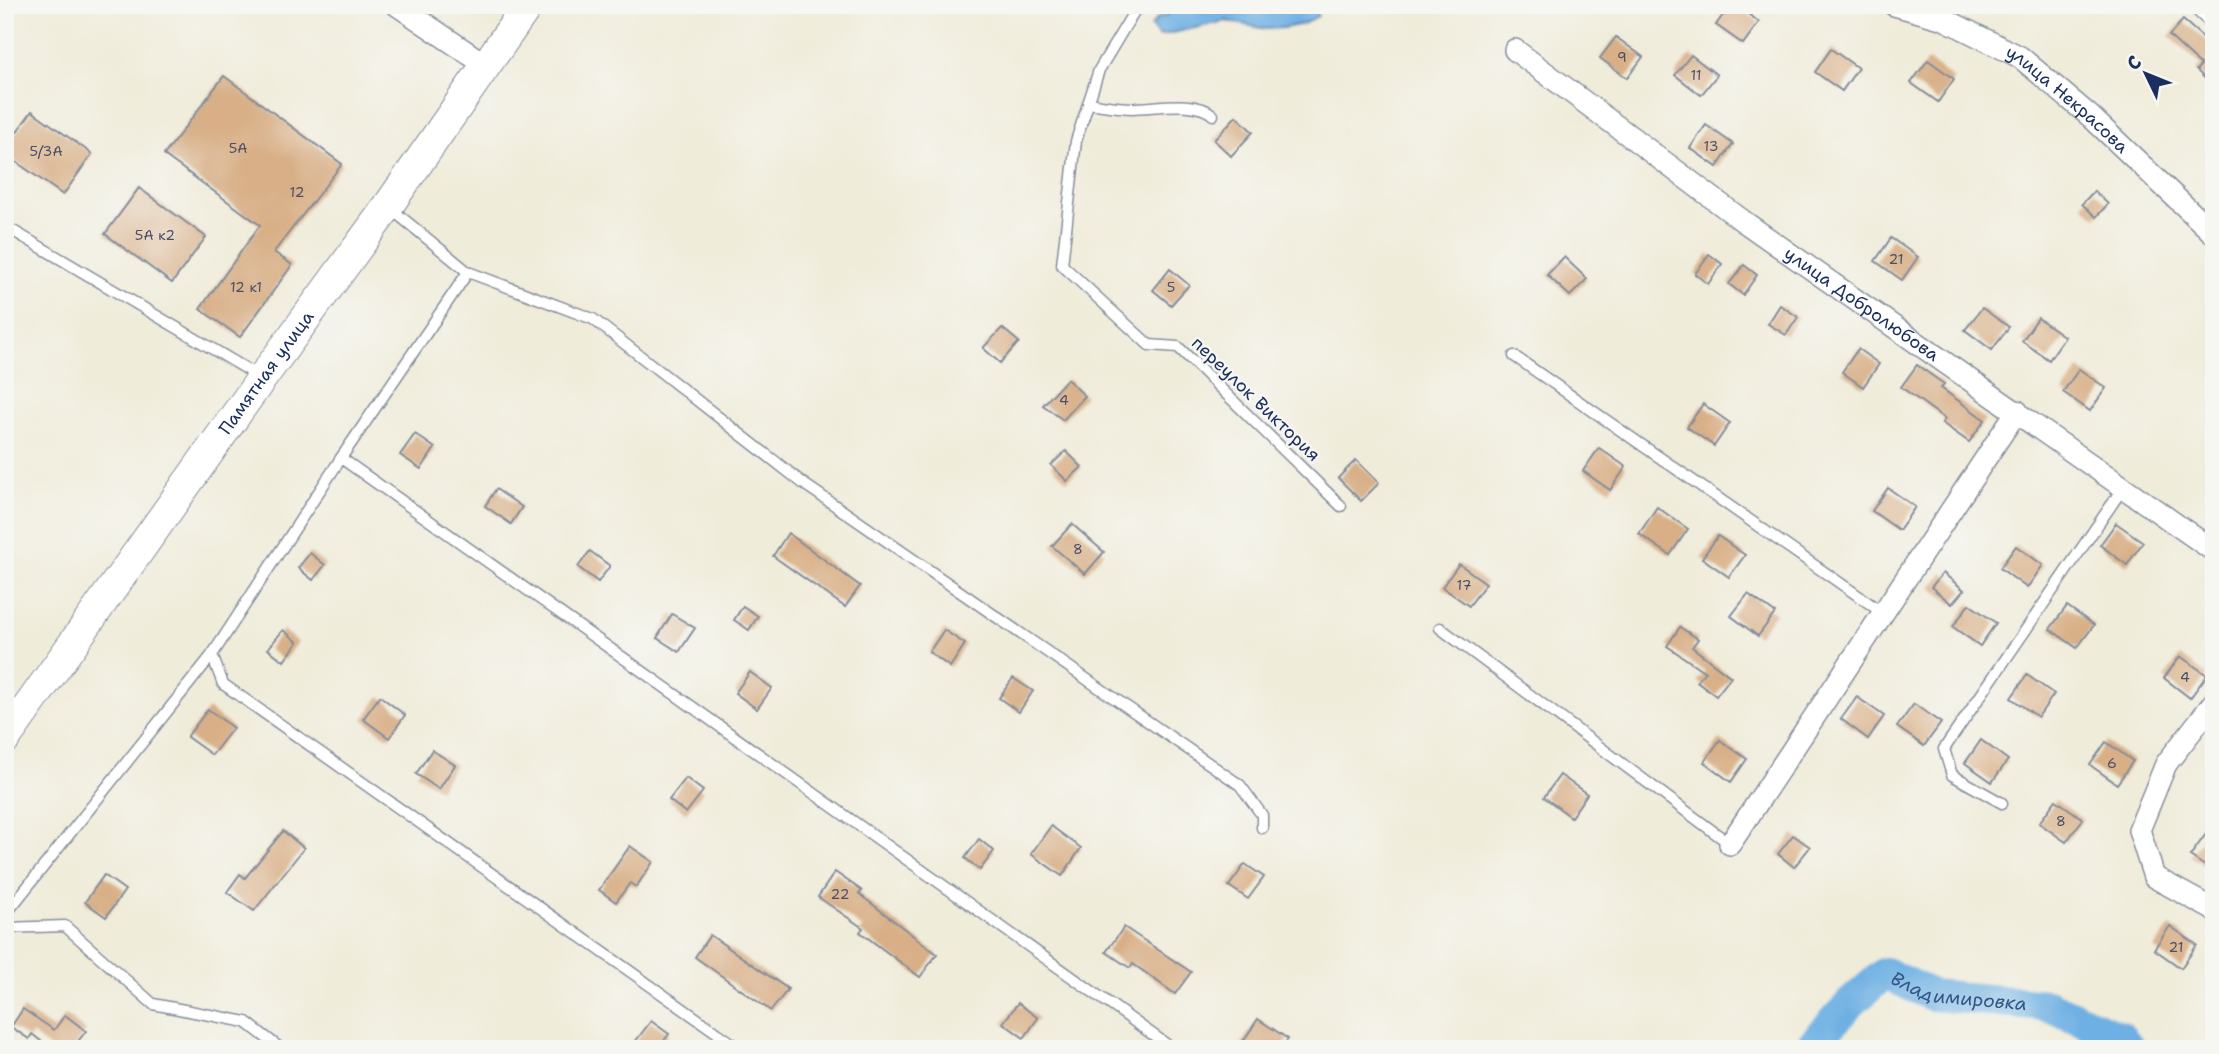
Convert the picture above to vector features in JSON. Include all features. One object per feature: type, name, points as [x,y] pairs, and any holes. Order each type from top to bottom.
[{"type":"street","points":[[397,5],[487,66]]},
{"type":"street","name":"Памятная улица","points":[[5,739],[388,206],[528,5]]},
{"type":"street","name":"улица Некрасова","points":[[1894,5],[1944,19],[2020,57],[2091,117],[2214,234]]},
{"type":"street","points":[[2199,5],[2214,19]]},
{"type":"street","name":"улица Добролюбова","points":[[1515,50],[1744,221],[2214,551]]},
{"type":"street","points":[[1730,844],[2017,411]]},
{"type":"street","points":[[2214,702],[2166,764],[2139,830],[2154,877],[2214,910]]},
{"type":"lane","name":"переулок Виктория","points":[[1138,5],[1099,70],[1076,141],[1062,265],[1149,345],[1178,347],[1341,506]]},
{"type":"lane","points":[[1088,103],[1132,108],[1206,108],[1213,115]]},
{"type":"lane","points":[[388,206],[468,272],[593,319],[804,484],[1240,785],[1262,815],[1262,828]]},
{"type":"lane","points":[[5,226],[262,378]]},
{"type":"lane","points":[[5,915],[212,655],[341,458],[468,272]]},
{"type":"lane","points":[[1514,356],[1883,613]]},
{"type":"lane","points":[[341,458],[1173,1049]]},
{"type":"lane","points":[[2001,803],[1952,775],[1944,749],[2123,488]]},
{"type":"lane","points":[[1440,628],[1730,844]]},
{"type":"lane","points":[[212,655],[223,684],[740,1049]]},
{"type":"lane","points":[[5,928],[65,926],[153,1004],[246,1022],[281,1049]]},
{"type":"water","points":[[1167,5],[1311,5],[1318,16],[1303,24],[1283,28],[1266,29],[1226,21],[1159,36],[1151,26],[1158,18],[1168,15]]},
{"type":"building","points":[[1730,5],[1736,5],[1759,22],[1743,44],[1716,25]]},
{"type":"building","points":[[2183,20],[2214,47],[2214,87],[2196,70],[2201,65],[2169,36]]},
{"type":"building","points":[[1616,37],[1643,57],[1627,78],[1600,58]]},
{"type":"building","points":[[1831,49],[1858,68],[1842,91],[1815,72]]},
{"type":"building","points":[[1691,55],[1717,75],[1701,95],[1675,75]]},
{"type":"building","points":[[1928,60],[1954,79],[1938,102],[1911,83]]},
{"type":"building","points":[[224,76],[342,164],[274,252],[292,265],[240,337],[200,309],[260,225],[164,155]]},
{"type":"building","points":[[32,111],[92,154],[63,195],[5,154],[5,148]]},
{"type":"building","points":[[1236,116],[1253,132],[1231,156],[1214,140]]},
{"type":"building","points":[[1706,125],[1733,144],[1717,167],[1690,148]]},
{"type":"building","points":[[139,188],[206,237],[172,283],[105,234]]},
{"type":"building","points":[[2094,191],[2108,204],[2096,217],[2082,204]]},
{"type":"building","points":[[1891,238],[1918,257],[1902,280],[1875,261]]},
{"type":"building","points":[[1709,254],[1722,264],[1708,284],[1695,274]]},
{"type":"building","points":[[1564,257],[1587,279],[1570,296],[1547,275]]},
{"type":"building","points":[[1744,265],[1757,275],[1743,295],[1729,284]]},
{"type":"building","points":[[1170,269],[1189,285],[1171,305],[1153,290]]},
{"type":"building","points":[[1780,305],[1798,317],[1786,335],[1768,324]]},
{"type":"building","points":[[1982,308],[2009,327],[1992,350],[1965,330]]},
{"type":"building","points":[[2038,318],[2065,337],[2049,360],[2022,341]]},
{"type":"building","points":[[1002,328],[1019,342],[1000,363],[983,348]]},
{"type":"building","points":[[1858,349],[1879,364],[1863,387],[1842,372]]},
{"type":"building","points":[[1917,365],[1944,384],[1941,388],[1985,420],[1969,442],[1942,423],[1945,419],[1901,387]]},
{"type":"building","points":[[2079,369],[2106,388],[2090,411],[2063,392]]},
{"type":"building","points":[[1067,379],[1085,396],[1063,420],[1043,405]]},
{"type":"building","points":[[1703,404],[1730,423],[1714,446],[1687,427]]},
{"type":"building","points":[[415,434],[435,448],[421,469],[400,455]]},
{"type":"building","points":[[1599,448],[1626,467],[1610,490],[1583,471]]},
{"type":"building","points":[[1066,451],[1082,467],[1067,481],[1051,465]]},
{"type":"building","points":[[1356,460],[1379,483],[1361,501],[1338,478]]},
{"type":"building","points":[[1888,488],[1915,507],[1899,530],[1872,511]]},
{"type":"building","points":[[496,489],[522,507],[511,524],[485,506]]},
{"type":"building","points":[[1657,507],[1688,529],[1670,555],[1639,534]]},
{"type":"building","points":[[2116,523],[2143,542],[2127,565],[2100,545]]},
{"type":"building","points":[[1072,524],[1104,552],[1085,574],[1052,546]]},
{"type":"building","points":[[788,533],[860,586],[845,607],[773,556]]},
{"type":"building","points":[[1718,536],[1745,555],[1729,577],[1702,558]]},
{"type":"building","points":[[2016,546],[2043,565],[2027,588],[2000,568]]},
{"type":"building","points":[[590,551],[610,566],[598,582],[578,567]]},
{"type":"building","points":[[310,553],[325,565],[313,580],[298,568]]},
{"type":"building","points":[[1459,564],[1486,583],[1469,606],[1442,587]]},
{"type":"building","points":[[1943,573],[1964,590],[1952,604],[1931,587]]},
{"type":"building","points":[[1748,594],[1775,613],[1758,636],[1731,616]]},
{"type":"building","points":[[1969,604],[1996,623],[1980,646],[1953,627]]},
{"type":"building","points":[[743,606],[758,616],[749,630],[734,620]]},
{"type":"building","points":[[2067,606],[2094,625],[2077,648],[2050,629]]},
{"type":"building","points":[[672,614],[695,628],[679,652],[657,638]]},
{"type":"building","points":[[1680,627],[1698,639],[1692,647],[1731,677],[1716,696],[1697,681],[1705,672],[1667,646]]},
{"type":"building","points":[[283,630],[298,642],[284,661],[268,649]]},
{"type":"building","points":[[944,630],[965,644],[950,667],[929,652]]},
{"type":"building","points":[[2180,656],[2207,675],[2190,698],[2164,678]]},
{"type":"building","points":[[750,672],[772,688],[757,709],[735,693]]},
{"type":"building","points":[[2027,675],[2054,694],[2038,717],[2011,698]]},
{"type":"building","points":[[1013,678],[1033,691],[1019,712],[999,698]]},
{"type":"building","points":[[380,696],[405,715],[389,738],[363,719]]},
{"type":"building","points":[[1857,697],[1884,716],[1868,739],[1841,719]]},
{"type":"building","points":[[1914,704],[1941,723],[1924,746],[1897,727]]},
{"type":"building","points":[[208,709],[233,728],[212,755],[187,737]]},
{"type":"building","points":[[1720,740],[1747,759],[1731,782],[1704,762]]},
{"type":"building","points":[[1981,740],[2008,760],[1992,782],[1965,763]]},
{"type":"building","points":[[2106,742],[2133,761],[2117,784],[2090,765]]},
{"type":"building","points":[[432,750],[455,765],[439,789],[416,774]]},
{"type":"building","points":[[1560,775],[1587,794],[1571,817],[1544,797]]},
{"type":"building","points":[[686,778],[703,791],[686,813],[669,800]]},
{"type":"building","points":[[2056,800],[2083,819],[2066,842],[2039,823]]},
{"type":"building","points":[[2214,823],[2214,872],[2190,856]]},
{"type":"building","points":[[1051,826],[1081,848],[1062,876],[1031,854]]},
{"type":"building","points":[[283,831],[304,848],[254,911],[227,892],[240,874],[245,878]]},
{"type":"building","points":[[1793,835],[1810,847],[1794,867],[1778,854]]},
{"type":"building","points":[[979,839],[994,851],[980,870],[965,858]]},
{"type":"building","points":[[630,846],[653,862],[636,887],[630,883],[616,902],[599,890]]},
{"type":"building","points":[[1245,864],[1264,877],[1248,899],[1229,886]]},
{"type":"building","points":[[835,872],[862,891],[859,894],[937,954],[920,977],[860,932],[863,928],[818,897]]},
{"type":"building","points":[[104,875],[125,890],[106,917],[85,902]]},
{"type":"building","points":[[2170,926],[2197,945],[2181,968],[2154,949]]},
{"type":"building","points":[[1124,927],[1191,972],[1175,994],[1133,964],[1130,968],[1106,952]]},
{"type":"building","points":[[710,935],[788,989],[771,1011],[695,957]]},
{"type":"building","points":[[1018,1003],[1038,1018],[1024,1038],[1003,1023]]},
{"type":"building","points":[[23,1009],[54,1030],[65,1015],[86,1031],[72,1049],[51,1049],[32,1034],[29,1039],[11,1027]]},
{"type":"building","points":[[1258,1019],[1288,1039],[1281,1049],[1238,1049]]},
{"type":"building","points":[[651,1021],[669,1034],[658,1049],[645,1049],[635,1042]]},
{"type":"waterway","name":"Владимировка","points":[[1808,1049],[1852,1002],[1885,973],[1931,995],[2047,1005],[2120,1037],[2131,1049]]}]
